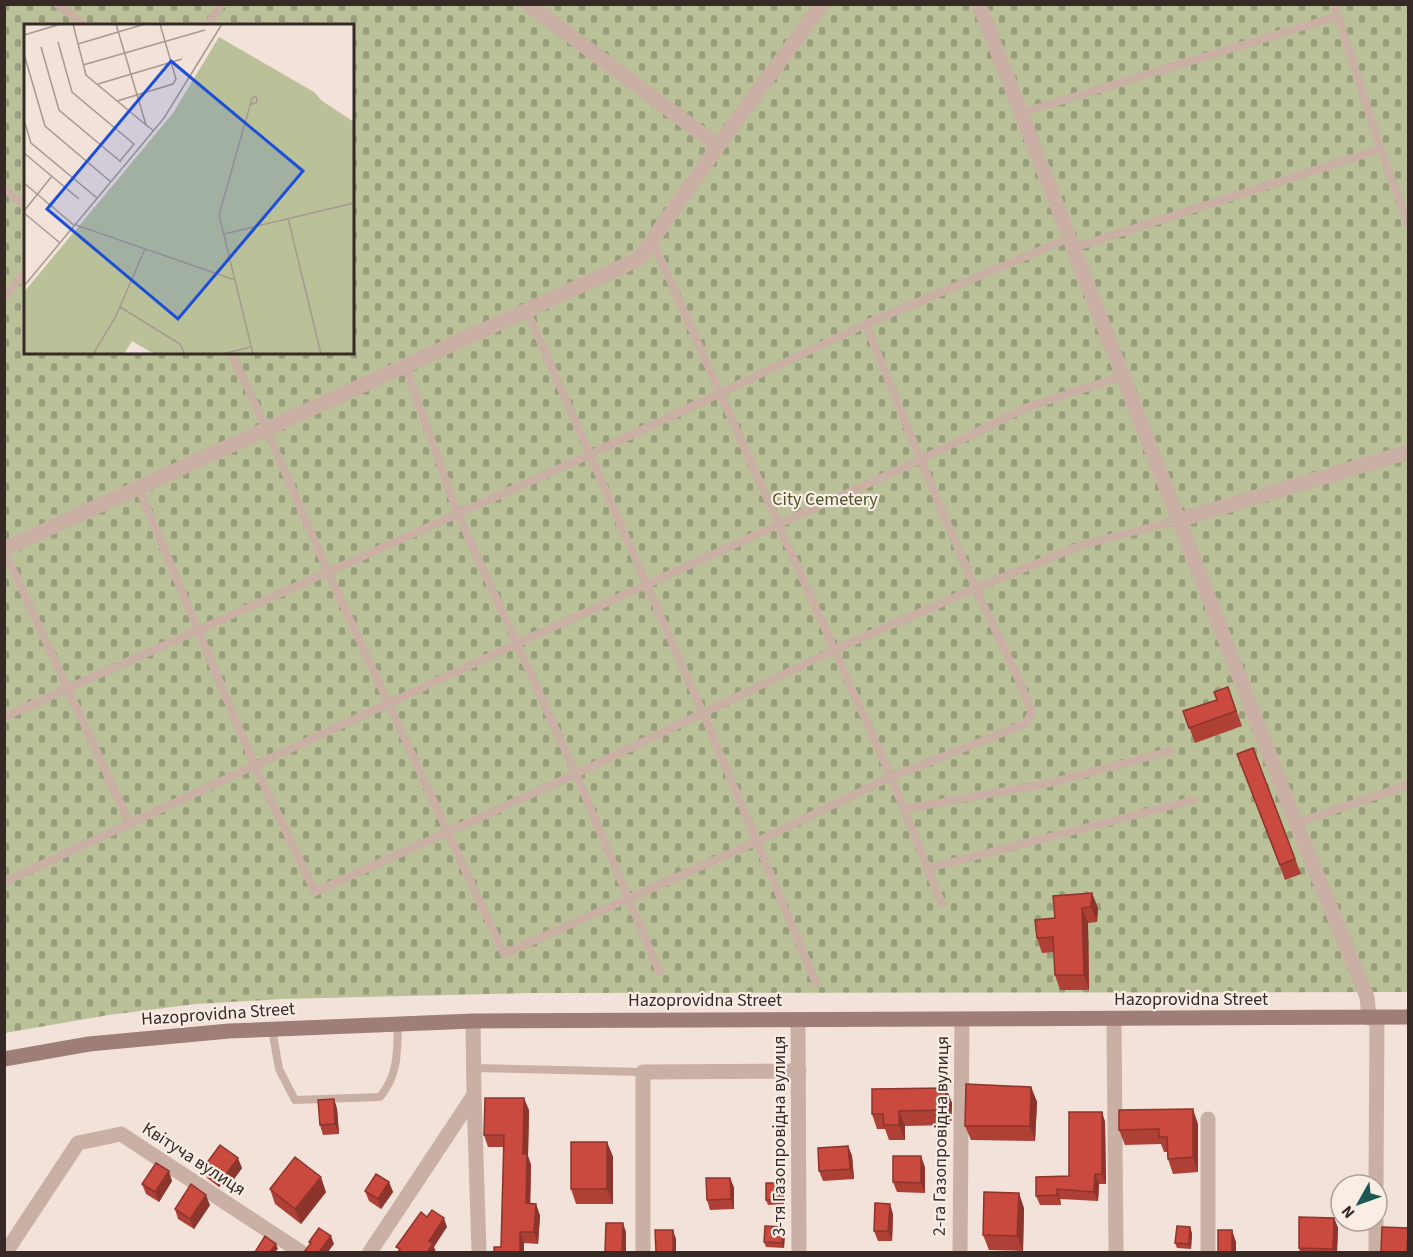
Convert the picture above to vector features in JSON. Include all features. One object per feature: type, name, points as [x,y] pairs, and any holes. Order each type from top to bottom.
[{"type":"main road","name":"Hazoprovidna Street","points":[[4,1059],[88,1044],[272,1029],[473,1021],[1408,1017]]},
{"type":"street","points":[[528,4],[718,146]]},
{"type":"street","points":[[4,550],[639,259],[822,4]]},
{"type":"street","points":[[979,4],[1296,823],[1367,997],[1373,1018],[1376,1173]]},
{"type":"street","points":[[1179,520],[1408,452]]},
{"type":"street","name":"3-тя Газопровідна вулиця","points":[[798,1020],[799,1252]]},
{"type":"street","name":"2-га Газопровідна вулиця","points":[[960,1252],[962,1020]]},
{"type":"street","points":[[1114,1020],[1116,1252]]},
{"type":"street","points":[[473,1021],[479,1252]]},
{"type":"street","points":[[642,1252],[643,1072],[799,1071]]},
{"type":"street","points":[[370,1252],[474,1095]]},
{"type":"street","points":[[1208,1119],[1208,1252]]},
{"type":"street","name":"Квітуча вулиця","points":[[6,1252],[78,1143],[121,1134],[301,1252]]},
{"type":"street","points":[[1376,1233],[1376,1252]]},
{"type":"lane","points":[[57,4],[82,24]]},
{"type":"lane","points":[[208,24],[222,4]]},
{"type":"lane","points":[[1334,4],[1408,224]]},
{"type":"lane","points":[[1021,113],[1338,16]]},
{"type":"lane","points":[[4,717],[457,512],[589,455],[866,324],[1071,243],[1381,149]]},
{"type":"lane","points":[[4,189],[24,205]]},
{"type":"lane","points":[[652,242],[780,524],[891,777],[942,904]]},
{"type":"lane","points":[[4,298],[24,273]]},
{"type":"lane","points":[[527,311],[703,713],[816,983]]},
{"type":"lane","points":[[232,354],[328,572],[504,954],[758,841],[891,777],[1025,724],[1029,719],[1032,712],[1023,686],[975,588],[920,460],[866,324]]},
{"type":"lane","points":[[405,365],[457,512],[576,774],[659,971]]},
{"type":"lane","points":[[4,882],[516,644],[920,460],[1025,408],[1123,376]]},
{"type":"lane","points":[[140,489],[255,766],[315,892],[576,774],[834,650],[975,588],[1082,545],[1179,520]]},
{"type":"lane","points":[[4,550],[130,824]]},
{"type":"lane","points":[[905,809],[1050,783],[1170,751]]},
{"type":"lane","points":[[1296,823],[1408,785]]},
{"type":"lane","points":[[929,868],[1194,800]]},
{"type":"lane","points":[[272,1029],[279,1068],[295,1100],[381,1096],[390,1086],[396,1067],[398,1024]]},
{"type":"lane","points":[[474,1068],[643,1072]]},
{"type":"green space","name":"City Cemetery","points":[[5,5],[1408,5],[1408,992],[533,993],[282,999],[196,1004],[109,1015],[5,1033]]},
{"type":"building","points":[[1228,687],[1236,711],[1189,728],[1183,711],[1217,700],[1214,692]]},
{"type":"building","points":[[1253,748],[1295,859],[1280,865],[1237,754]]},
{"type":"building","points":[[1092,893],[1091,907],[1082,908],[1084,975],[1055,975],[1053,937],[1037,938],[1035,920],[1055,918],[1053,896]]},
{"type":"building","points":[[966,1084],[1031,1087],[1030,1126],[965,1126]]},
{"type":"building","points":[[946,1088],[946,1110],[899,1111],[899,1125],[884,1125],[883,1114],[872,1114],[872,1089]]},
{"type":"building","points":[[485,1098],[524,1098],[523,1154],[527,1154],[526,1203],[536,1204],[534,1232],[520,1232],[520,1252],[494,1252],[494,1247],[501,1247],[504,1135],[484,1135]]},
{"type":"building","points":[[334,1099],[335,1124],[320,1125],[318,1100]]},
{"type":"building","points":[[1193,1109],[1193,1157],[1168,1159],[1167,1137],[1159,1137],[1159,1129],[1119,1130],[1119,1110]]},
{"type":"building","points":[[1069,1112],[1102,1112],[1102,1174],[1095,1174],[1094,1192],[1057,1189],[1057,1195],[1036,1196],[1036,1177],[1069,1176]]},
{"type":"building","points":[[571,1142],[607,1142],[607,1189],[571,1189]]},
{"type":"building","points":[[220,1145],[238,1158],[225,1176],[219,1172],[216,1177],[203,1168]]},
{"type":"building","points":[[848,1146],[850,1169],[819,1171],[818,1148]]},
{"type":"building","points":[[893,1156],[921,1156],[921,1183],[893,1182]]},
{"type":"building","points":[[295,1157],[321,1177],[295,1209],[270,1189]]},
{"type":"building","points":[[156,1163],[169,1171],[155,1192],[142,1184]]},
{"type":"building","points":[[376,1174],[389,1182],[378,1199],[365,1191]]},
{"type":"building","points":[[706,1178],[730,1178],[731,1199],[707,1200]]},
{"type":"building","points":[[766,1183],[782,1183],[782,1199],[766,1200]]},
{"type":"building","points":[[191,1184],[206,1195],[190,1219],[175,1209]]},
{"type":"building","points":[[984,1192],[1019,1193],[1017,1236],[983,1235]]},
{"type":"building","points":[[875,1203],[890,1204],[888,1231],[874,1231]]},
{"type":"building","points":[[432,1210],[444,1218],[429,1241],[433,1244],[427,1252],[398,1252],[400,1249],[396,1247],[421,1212],[427,1217]]},
{"type":"building","points":[[1299,1217],[1329,1218],[1329,1233],[1334,1233],[1333,1249],[1299,1248]]},
{"type":"building","points":[[606,1223],[623,1223],[622,1252],[605,1252]]},
{"type":"building","points":[[765,1226],[783,1227],[782,1243],[764,1242]]},
{"type":"building","points":[[1177,1226],[1190,1227],[1189,1244],[1175,1243]]},
{"type":"building","points":[[1389,1227],[1408,1228],[1407,1252],[1381,1252],[1382,1233],[1389,1233]]},
{"type":"building","points":[[319,1228],[331,1236],[319,1252],[304,1252],[311,1243],[309,1242]]},
{"type":"building","points":[[655,1230],[673,1230],[673,1252],[656,1252]]},
{"type":"building","points":[[1218,1230],[1232,1230],[1232,1252],[1218,1252]]},
{"type":"building","points":[[265,1236],[276,1244],[270,1252],[255,1252]]}]
